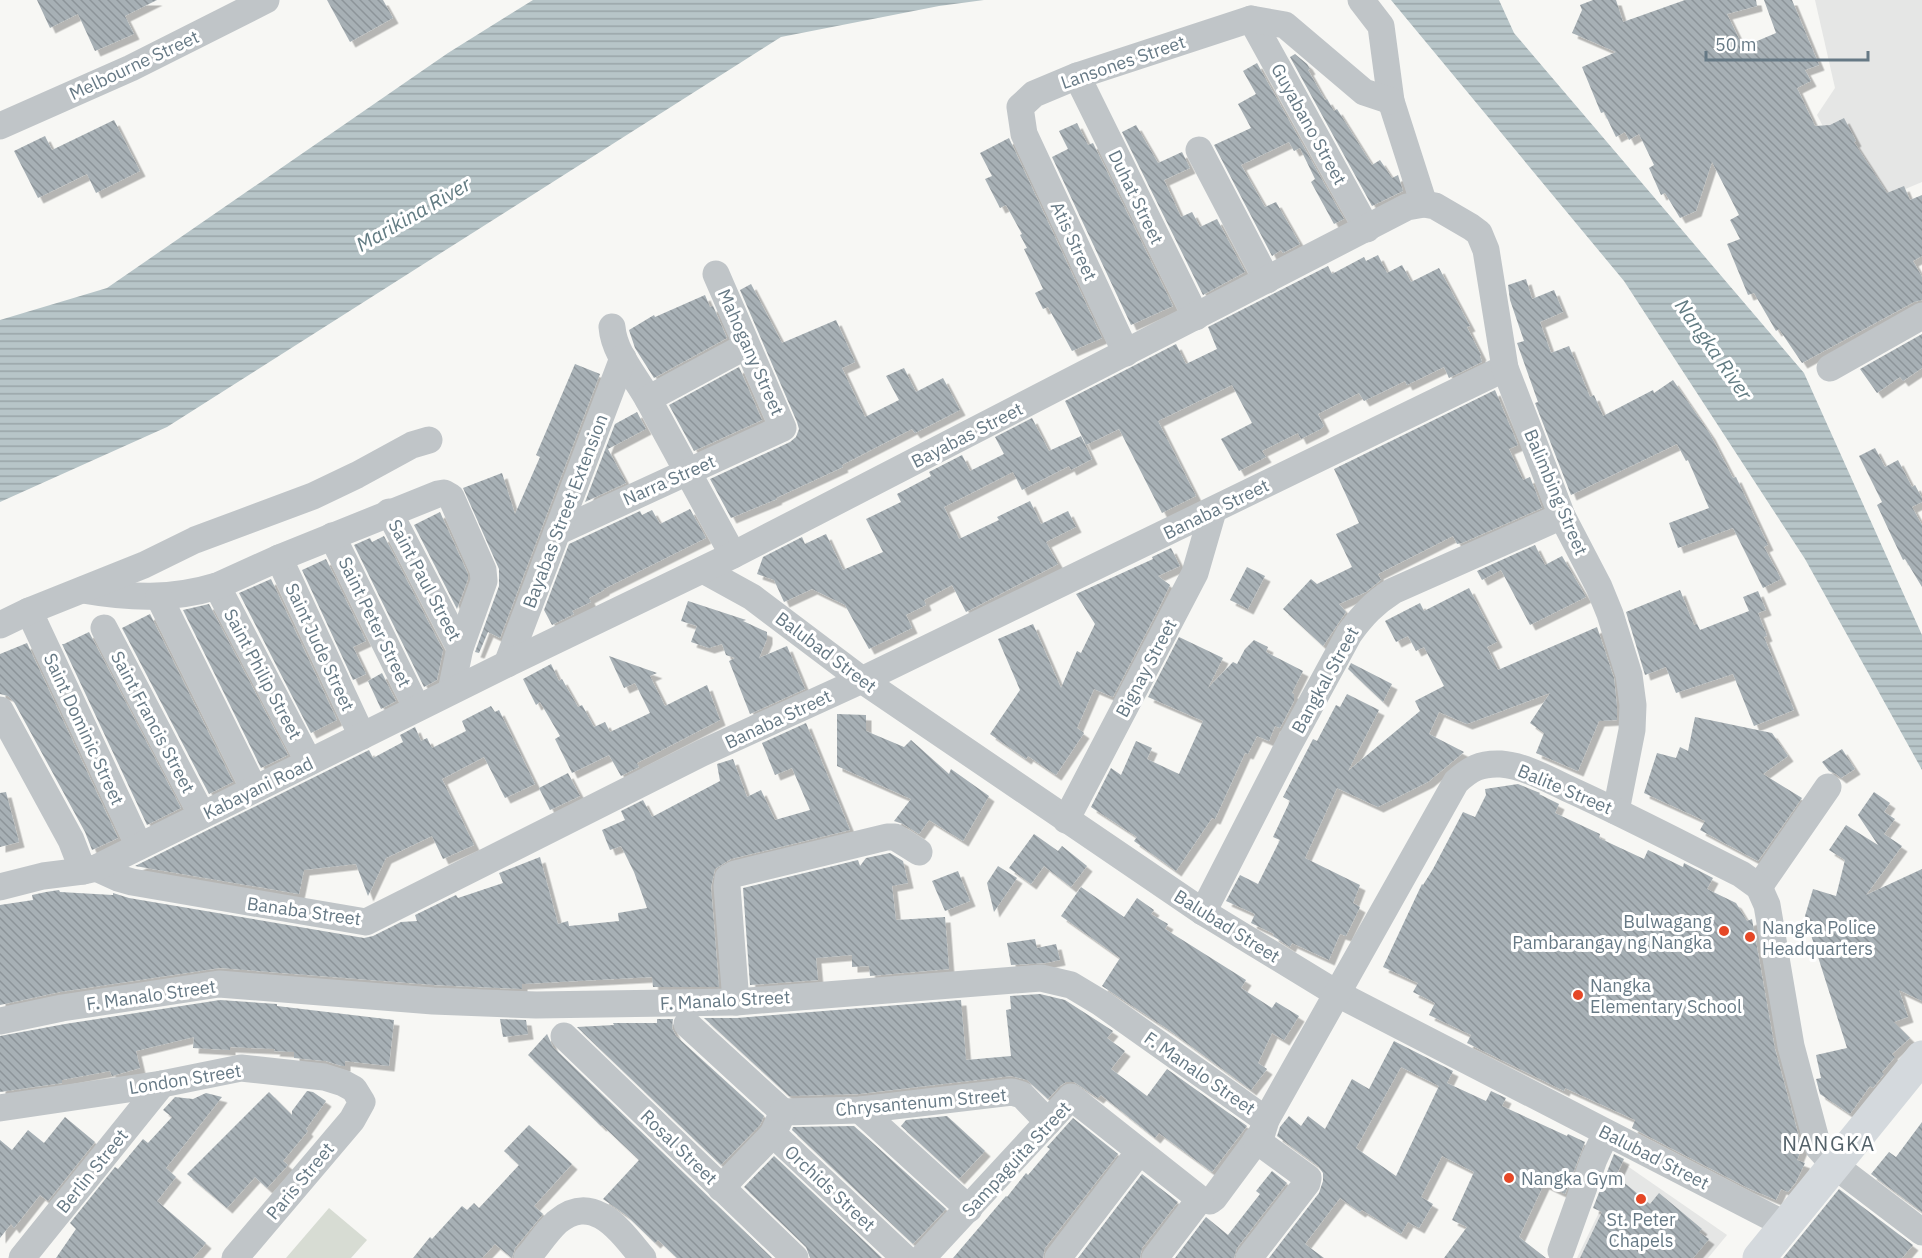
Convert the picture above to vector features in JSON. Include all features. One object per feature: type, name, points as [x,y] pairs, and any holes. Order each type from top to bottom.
[{"type":"main road","points":[[1759,1258],[1922,1057]]},
{"type":"street","name":"Melbourne Street","points":[[0,126],[131,68],[266,0]]},
{"type":"street","points":[[1361,0],[1381,26],[1390,102],[1424,204]]},
{"type":"street","points":[[1251,19],[1286,25],[1364,92],[1390,102]]},
{"type":"street","name":"Lansones Street","points":[[1024,129],[1020,107],[1034,94],[1077,76],[1251,19]]},
{"type":"street","name":"Guyabano Street","points":[[1251,19],[1367,229]]},
{"type":"street","name":"Duhat Street","points":[[1077,76],[1196,317]]},
{"type":"street","name":"Atis Street","points":[[1024,129],[1024,134],[1126,353]]},
{"type":"street","points":[[1199,150],[1268,280]]},
{"type":"street","name":"Bayabas Street","points":[[507,664],[733,555],[1407,207],[1424,204]]},
{"type":"street","name":"Balimbing Street","points":[[1424,204],[1434,206],[1471,227],[1483,241],[1489,264],[1505,368],[1562,516],[1599,586],[1610,614],[1629,675],[1633,705],[1632,730],[1616,811]]},
{"type":"street","name":"Mahogany Street","points":[[716,274],[783,425],[782,430]]},
{"type":"street","points":[[1830,368],[1922,316]]},
{"type":"street","points":[[612,327],[613,336],[623,358],[648,399],[733,555]]},
{"type":"street","points":[[648,399],[746,346]]},
{"type":"street","name":"Bayabas Street Extension","points":[[507,664],[623,358]]},
{"type":"street","name":"Banaba Street","points":[[89,870],[132,882],[366,922],[702,753],[862,680],[1505,368]]},
{"type":"street","name":"Narra Street","points":[[557,532],[782,430]]},
{"type":"street","points":[[0,625],[144,565],[195,540],[313,496],[412,445],[429,440]]},
{"type":"street","points":[[83,590],[113,595],[159,597],[192,593],[217,586],[332,536],[444,493],[451,497],[483,570],[484,581],[460,648],[451,692]]},
{"type":"street","name":"Bignay Street","points":[[1066,820],[1195,573],[1213,511]]},
{"type":"street","name":"Saint Paul Street","points":[[389,513],[460,648]]},
{"type":"street","name":"Bangkal Street","points":[[1203,912],[1292,738],[1360,617],[1393,591],[1562,516]]},
{"type":"street","name":"Saint Peter Street","points":[[332,536],[417,708]]},
{"type":"street","name":"Saint Jude Street","points":[[279,558],[362,736]]},
{"type":"street","name":"Balubad Street","points":[[703,570],[752,597],[862,680],[1203,912],[1336,993],[1786,1225]]},
{"type":"street","name":"Saint Philip Street","points":[[217,586],[309,762]]},
{"type":"street","points":[[159,597],[254,789]]},
{"type":"street","name":"Saint Dominic Street","points":[[30,611],[138,846]]},
{"type":"street","name":"Saint Francis Street","points":[[104,628],[202,815]]},
{"type":"street","name":"Kabayani Road","points":[[0,887],[44,876],[89,870],[507,664]]},
{"type":"street","points":[[0,710],[89,870]]},
{"type":"street","name":"Balite Street","points":[[1336,993],[1443,803],[1456,782],[1470,769],[1486,765],[1514,766],[1533,773],[1616,811],[1741,874],[1759,887]]},
{"type":"street","points":[[1828,787],[1759,887],[1767,905],[1791,1046],[1814,1138],[1825,1156],[1922,1232]]},
{"type":"street","points":[[736,1002],[728,878],[735,874],[887,837],[895,837],[919,852]]},
{"type":"street","name":"F. Manalo Street","points":[[0,1021],[62,1008],[219,984],[433,1001],[524,1005],[736,1002],[1041,978],[1071,985],[1101,1003],[1261,1130],[1336,993]]},
{"type":"street","name":"Orchids Street","points":[[687,1024],[905,1258]]},
{"type":"street","name":"Rosal Street","points":[[564,1036],[795,1258]]},
{"type":"street","name":"London Street","points":[[0,1108],[162,1084],[241,1068],[324,1077],[354,1089],[362,1102]]},
{"type":"street","name":"Berlin Street","points":[[22,1258],[162,1084]]},
{"type":"street","name":"Chrysantenum Street","points":[[778,1123],[860,1110],[1011,1092],[1022,1095],[1048,1122]]},
{"type":"street","name":"Sampaguita Street","points":[[922,1258],[1071,1097],[1200,1199]]},
{"type":"street","name":"Paris Street","points":[[235,1258],[352,1120],[362,1102]]},
{"type":"street","points":[[860,1110],[969,1209]]},
{"type":"street","points":[[722,1188],[778,1123]]},
{"type":"street","points":[[1155,1258],[1200,1199],[1210,1201],[1218,1195],[1261,1130],[1308,1178],[1307,1183],[1248,1258]]},
{"type":"street","points":[[1561,1251],[1606,1132]]},
{"type":"street","points":[[1058,1258],[1138,1152]]},
{"type":"street","points":[[527,1258],[558,1222],[579,1210],[596,1212],[613,1223],[643,1258]]},
{"type":"shaded area","points":[[1815,0],[1922,0],[1922,182],[1865,206],[1817,115],[1835,88]]},
{"type":"shaded area","name":"St. Peter Chapels","points":[[1623,1163],[1727,1235],[1708,1258],[1577,1258]]},
{"type":"shaded area","points":[[329,1208],[367,1240],[351,1258],[286,1258]]},
{"type":"water","name":"Marikina River","points":[[533,0],[984,0],[939,6],[781,37],[167,427],[0,502],[0,320],[107,288],[448,53]]},
{"type":"water","name":"Nangka River","points":[[1391,0],[1499,0],[1514,33],[1804,373],[1922,635],[1922,770],[1805,559],[1624,281]]},
{"type":"building","points":[[37,0],[157,0],[125,16],[134,34],[95,51],[78,14],[50,28]]},
{"type":"building","points":[[327,0],[383,0],[393,18],[350,42]]},
{"type":"building","points":[[1593,0],[1616,0],[1623,22],[1685,0],[1756,0],[1757,6],[1727,14],[1743,47],[1776,33],[1764,0],[1792,0],[1819,65],[1805,70],[1811,81],[1797,88],[1815,126],[1830,125],[1844,118],[1856,141],[1854,142],[1887,193],[1904,186],[1910,200],[1922,195],[1922,256],[1913,261],[1922,277],[1922,300],[1914,302],[1802,363],[1779,329],[1776,331],[1754,293],[1748,295],[1727,244],[1740,239],[1730,220],[1739,215],[1712,162],[1696,211],[1680,218],[1665,193],[1661,195],[1649,168],[1654,165],[1639,134],[1629,140],[1625,132],[1616,137],[1604,112],[1601,113],[1582,67],[1616,52],[1572,33],[1582,10],[1580,5]]},
{"type":"building","points":[[1295,54],[1307,64],[1325,100],[1327,99],[1334,111],[1337,109],[1372,165],[1380,160],[1392,178],[1398,175],[1403,191],[1372,206],[1290,57]]},
{"type":"building","points":[[1257,63],[1344,219],[1334,224],[1311,182],[1315,179],[1300,148],[1294,151],[1289,142],[1241,165],[1265,207],[1276,202],[1300,244],[1283,253],[1281,250],[1272,256],[1214,145],[1251,128],[1238,104],[1256,94],[1243,71]]},
{"type":"building","points":[[114,120],[140,171],[96,193],[87,174],[38,198],[14,151],[45,136],[52,150]]},
{"type":"building","points":[[1077,123],[1088,145],[1093,143],[1173,306],[1131,325],[1052,157],[1068,149],[1059,131]]},
{"type":"building","points":[[1136,125],[1158,163],[1182,152],[1190,168],[1164,180],[1181,217],[1192,212],[1200,227],[1217,219],[1245,272],[1203,295],[1122,132]]},
{"type":"building","points":[[1009,138],[1102,338],[1072,351],[1048,307],[1043,309],[1035,293],[1043,289],[1024,249],[1027,248],[1020,235],[1022,234],[1006,205],[1000,208],[985,179],[992,176],[980,153]]},
{"type":"building","points":[[1378,255],[1387,273],[1402,265],[1411,282],[1439,268],[1470,326],[1467,327],[1481,355],[1482,362],[1449,378],[1444,367],[1407,385],[1405,381],[1364,401],[1359,393],[1318,414],[1324,426],[1321,429],[1301,439],[1298,433],[1262,451],[1266,457],[1239,471],[1221,439],[1252,423],[1232,385],[1158,421],[1196,496],[1162,513],[1119,429],[1086,445],[1065,401],[1176,344],[1186,364],[1217,349],[1208,327],[1328,266],[1332,274],[1364,257],[1366,261]]},
{"type":"building","points":[[1526,279],[1532,299],[1554,290],[1563,312],[1540,322],[1551,353],[1569,346],[1590,397],[1594,395],[1603,416],[1653,390],[1654,393],[1673,380],[1710,434],[1733,478],[1736,477],[1768,545],[1764,547],[1781,579],[1763,588],[1733,528],[1678,548],[1669,523],[1709,508],[1688,460],[1686,461],[1677,444],[1571,495],[1535,403],[1538,402],[1517,343],[1524,341],[1510,300],[1508,285]]},
{"type":"building","points":[[751,284],[782,343],[836,320],[855,362],[842,368],[865,417],[899,400],[886,376],[904,368],[916,392],[943,378],[960,410],[915,433],[912,429],[842,465],[843,467],[731,518],[710,479],[790,442],[796,437],[799,429],[740,290]]},
{"type":"building","points":[[705,295],[710,307],[713,306],[727,338],[654,378],[635,348],[629,330],[654,315],[655,317]]},
{"type":"building","points":[[1922,334],[1922,368],[1903,381],[1900,377],[1877,393],[1860,369]]},
{"type":"building","points":[[575,364],[600,374],[500,638],[488,632],[479,653],[475,652],[499,586],[499,569],[463,488],[502,473],[515,514],[540,457],[536,455]]},
{"type":"building","points":[[739,367],[762,420],[694,451],[669,405]]},
{"type":"building","points":[[1495,390],[1518,445],[1509,449],[1523,480],[1530,477],[1542,508],[1462,543],[1457,544],[1453,536],[1378,574],[1381,580],[1366,592],[1339,604],[1346,612],[1323,646],[1283,609],[1311,579],[1317,584],[1352,567],[1336,534],[1359,523],[1334,469]]},
{"type":"building","points":[[637,412],[646,429],[608,449],[626,483],[585,502],[615,424]]},
{"type":"building","points":[[1032,418],[1049,451],[1081,436],[1092,459],[1071,470],[1069,466],[1022,490],[1013,472],[944,507],[959,539],[999,520],[997,517],[1030,501],[1041,524],[1068,511],[1076,527],[1046,542],[1058,564],[966,612],[952,585],[924,600],[926,605],[906,615],[912,628],[869,649],[845,605],[812,589],[784,602],[774,580],[757,574],[763,557],[802,537],[805,544],[826,534],[843,570],[883,552],[866,519],[901,502],[897,494],[931,476],[929,472],[962,455],[970,471],[1004,454],[995,437]]},
{"type":"building","points":[[1875,448],[1885,467],[1898,460],[1912,487],[1915,485],[1922,498],[1922,502],[1912,507],[1922,525],[1922,587],[1905,559],[1903,560],[1877,505],[1882,502],[1859,456]]},
{"type":"building","points":[[690,509],[706,538],[604,589],[589,598],[591,602],[572,611],[574,614],[552,625],[544,610],[569,544],[640,511],[642,515],[652,510],[660,524]]},
{"type":"building","points":[[440,512],[468,574],[457,609],[414,525]]},
{"type":"building","points":[[384,536],[443,650],[437,680],[424,687],[354,545],[370,538],[372,542]]},
{"type":"building","points":[[1535,545],[1545,565],[1562,556],[1586,597],[1530,625],[1501,570],[1482,580],[1477,571]]},
{"type":"building","points":[[1171,548],[1180,566],[1158,576],[1170,585],[1158,610],[1113,697],[1094,689],[1077,728],[1084,733],[1056,775],[1028,756],[1026,759],[990,734],[1020,690],[998,639],[1033,624],[1061,688],[1077,651],[1081,653],[1095,624],[1076,594],[1153,559],[1152,557]]},
{"type":"building","points":[[326,559],[366,641],[353,647],[366,674],[353,680],[302,570]]},
{"type":"building","points":[[1247,567],[1265,576],[1248,609],[1230,600]]},
{"type":"building","points":[[271,579],[337,720],[311,733],[239,593]]},
{"type":"building","points":[[1469,588],[1497,642],[1487,647],[1498,670],[1597,627],[1614,678],[1617,720],[1599,721],[1578,771],[1536,753],[1544,733],[1530,723],[1550,693],[1467,724],[1439,712],[1429,734],[1464,752],[1428,782],[1378,807],[1337,788],[1305,858],[1360,885],[1353,903],[1360,907],[1346,936],[1340,934],[1329,960],[1292,943],[1290,947],[1273,936],[1274,934],[1251,923],[1255,914],[1226,901],[1240,875],[1258,884],[1280,840],[1273,837],[1290,801],[1283,797],[1313,739],[1317,741],[1336,705],[1340,707],[1347,694],[1379,710],[1348,771],[1420,711],[1415,701],[1444,686],[1424,647],[1416,651],[1408,636],[1396,642],[1385,621],[1420,603],[1424,611]]},
{"type":"building","points":[[1680,590],[1694,625],[1697,624],[1700,630],[1749,611],[1743,597],[1758,591],[1766,610],[1758,613],[1767,636],[1764,637],[1794,710],[1754,726],[1733,674],[1676,693],[1666,667],[1645,675],[1626,612]]},
{"type":"building","points":[[688,601],[746,620],[743,621],[767,632],[767,639],[759,658],[787,646],[805,689],[750,714],[729,661],[735,658],[726,655],[722,644],[709,648],[691,642],[697,626],[681,621]]},
{"type":"building","points":[[209,604],[288,755],[261,768],[183,610]]},
{"type":"building","points":[[150,614],[233,782],[209,794],[122,628]]},
{"type":"building","points":[[89,632],[181,808],[147,825],[62,644]]},
{"type":"building","points":[[1179,637],[1223,658],[1208,688],[1233,662],[1237,664],[1245,649],[1254,640],[1268,647],[1266,652],[1303,671],[1292,693],[1294,701],[1280,728],[1275,726],[1269,741],[1257,736],[1248,754],[1245,753],[1215,819],[1212,818],[1176,871],[1134,841],[1137,837],[1091,807],[1111,768],[1121,775],[1136,741],[1152,748],[1147,759],[1179,774],[1203,721],[1148,697]]},
{"type":"building","points":[[27,643],[118,838],[92,850],[85,832],[14,702],[8,696],[0,694],[0,654]]},
{"type":"building","points":[[609,656],[657,673],[650,676],[665,706],[707,685],[720,720],[637,763],[639,767],[621,776],[609,755],[572,773],[555,739],[560,736],[540,702],[536,705],[523,679],[551,664],[559,681],[562,679],[578,707],[582,705],[594,727],[605,722],[610,732],[650,713],[635,683],[624,688]]},
{"type":"building","points":[[1351,663],[1392,684],[1383,702],[1348,669]]},
{"type":"building","points":[[382,673],[396,701],[381,709],[368,681]]},
{"type":"building","points":[[491,706],[495,712],[499,710],[535,784],[505,798],[484,757],[442,779],[474,845],[443,859],[432,836],[386,858],[368,896],[356,864],[304,870],[299,894],[135,866],[369,750],[373,758],[403,742],[400,735],[415,727],[421,741],[427,738],[432,748],[466,731],[462,721]]},
{"type":"building","points":[[837,714],[866,715],[866,731],[904,747],[911,740],[949,774],[951,769],[989,796],[963,841],[929,820],[919,834],[894,821],[911,799],[837,766]]},
{"type":"building","points":[[1695,717],[1772,733],[1788,756],[1763,774],[1802,798],[1758,861],[1700,830],[1705,821],[1644,793],[1657,753],[1676,758],[1680,747],[1688,751]]},
{"type":"building","points":[[806,723],[850,830],[731,859],[715,869],[711,887],[719,987],[653,987],[652,977],[522,984],[522,989],[434,985],[220,968],[60,992],[0,1005],[0,905],[33,900],[32,895],[59,890],[60,892],[113,895],[113,893],[129,898],[364,938],[401,922],[417,921],[415,915],[456,895],[458,898],[503,883],[499,873],[540,857],[558,924],[568,921],[569,926],[619,921],[618,913],[647,908],[634,872],[621,846],[610,850],[602,830],[625,820],[621,811],[643,800],[652,817],[720,781],[717,764],[733,759],[747,797],[761,790],[775,820],[810,810],[792,768],[775,775],[762,743]]},
{"type":"building","points":[[1842,749],[1855,769],[1841,778],[1829,771],[1822,762]]},
{"type":"building","points":[[568,773],[580,796],[550,810],[539,788]]},
{"type":"building","points":[[1518,784],[1559,804],[1555,813],[1600,834],[1599,838],[1644,859],[1648,850],[1683,867],[1684,863],[1713,878],[1707,889],[1736,903],[1747,921],[1752,919],[1775,1049],[1802,1148],[1797,1160],[1805,1163],[1796,1182],[1788,1192],[1781,1189],[1776,1200],[1632,1128],[1635,1120],[1565,1088],[1564,1091],[1467,1043],[1471,1035],[1429,1015],[1435,1003],[1413,992],[1418,983],[1383,967],[1422,884],[1433,869],[1463,812],[1475,817],[1486,795],[1485,789]]},
{"type":"building","points":[[6,792],[19,842],[0,847],[0,793]]},
{"type":"building","points":[[1874,792],[1890,803],[1884,812],[1895,819],[1884,834],[1902,846],[1866,895],[1922,869],[1922,1001],[1899,990],[1908,1017],[1894,1022],[1910,1038],[1892,1054],[1895,1057],[1882,1072],[1884,1074],[1873,1088],[1870,1086],[1850,1114],[1820,1094],[1816,1079],[1821,1078],[1816,1055],[1847,1048],[1805,916],[1813,889],[1836,896],[1845,860],[1829,850],[1846,825],[1878,845],[1858,815]]},
{"type":"building","points":[[1034,834],[1058,851],[1062,846],[1087,866],[1071,887],[1044,866],[1031,884],[1009,868]]},
{"type":"building","points":[[890,853],[903,861],[908,883],[892,886],[896,920],[945,917],[949,969],[870,976],[869,966],[852,967],[852,955],[816,958],[818,980],[750,985],[743,888],[858,860],[860,866],[866,858]]},
{"type":"building","points":[[998,866],[1017,878],[994,912],[987,883]]},
{"type":"building","points":[[958,871],[970,901],[945,911],[932,881]]},
{"type":"building","points":[[1081,887],[1124,917],[1137,898],[1154,910],[1151,914],[1168,924],[1165,929],[1246,980],[1241,988],[1272,1008],[1276,1002],[1299,1016],[1284,1040],[1272,1033],[1258,1063],[1267,1069],[1251,1090],[1169,1030],[1102,986],[1120,958],[1061,916]]},
{"type":"building","points":[[1035,939],[1037,948],[1056,944],[1060,960],[1011,965],[1007,943]]},
{"type":"building","points":[[1040,994],[1065,1000],[1113,1031],[1107,1038],[1125,1051],[1111,1069],[1147,1096],[1167,1069],[1247,1126],[1212,1172],[1159,1133],[1155,1138],[1101,1095],[1098,1098],[1074,1082],[1066,1082],[1048,1099],[1027,1080],[1011,1076],[859,1094],[789,1096],[704,1018],[737,1018],[961,1000],[966,1060],[1011,1056],[1006,1010],[1011,1009],[1010,996]]},
{"type":"building","points":[[220,1000],[277,1004],[277,1006],[394,1020],[389,1066],[345,1061],[345,1066],[342,1066],[326,1061],[294,1058],[294,1052],[274,1051],[275,1049],[193,1048],[194,1037],[136,1051],[140,1068],[112,1076],[110,1071],[62,1080],[62,1083],[0,1092],[0,1036]]},
{"type":"building","points":[[500,1019],[526,1020],[528,1034],[503,1037]]},
{"type":"building","points":[[657,1019],[673,1019],[672,1028],[676,1036],[764,1116],[760,1125],[721,1165],[577,1027],[614,1025],[613,1023],[657,1023]]},
{"type":"building","points":[[547,1034],[553,1047],[772,1258],[677,1258],[658,1240],[655,1243],[626,1215],[603,1199],[639,1160],[528,1055]]},
{"type":"building","points":[[1394,1041],[1453,1071],[1447,1083],[1486,1101],[1491,1091],[1506,1098],[1502,1106],[1585,1142],[1565,1194],[1544,1184],[1519,1237],[1546,1258],[1444,1258],[1467,1227],[1452,1220],[1474,1172],[1442,1156],[1421,1197],[1433,1204],[1419,1228],[1408,1222],[1401,1234],[1362,1210],[1360,1212],[1340,1198],[1305,1244],[1324,1258],[1269,1258],[1319,1193],[1323,1181],[1323,1173],[1318,1166],[1277,1136],[1280,1127],[1289,1116],[1301,1126],[1308,1116],[1325,1129],[1352,1079],[1369,1089]],"holes":[[[1401,1067],[1439,1086],[1396,1176],[1356,1148]]]},
{"type":"building","points":[[307,1091],[313,1092],[326,1101],[306,1129],[308,1131],[283,1161],[288,1165],[267,1188],[255,1177],[227,1208],[187,1174],[269,1092],[292,1115],[292,1111]]},
{"type":"building","points":[[206,1093],[222,1097],[166,1168],[176,1177],[157,1201],[206,1243],[193,1258],[56,1258],[76,1229],[70,1223],[115,1167],[118,1169],[143,1139],[148,1143],[172,1117],[163,1110],[175,1097],[193,1099]]},
{"type":"building","points":[[947,1116],[985,1151],[959,1179],[901,1126],[906,1120]]},
{"type":"building","points":[[65,1117],[95,1142],[48,1201],[40,1195],[14,1228],[11,1224],[0,1238],[0,1140],[12,1150],[28,1130],[44,1143]]},
{"type":"building","points":[[1073,1118],[1118,1154],[1045,1248],[1043,1258],[953,1258],[1026,1173],[1028,1175],[1050,1149],[1047,1147]]},
{"type":"building","points":[[1922,1122],[1922,1212],[1871,1174],[1889,1152],[1896,1157]]},
{"type":"building","points":[[529,1125],[572,1164],[534,1206],[543,1214],[515,1248],[512,1258],[495,1244],[482,1258],[413,1258],[430,1237],[432,1239],[462,1206],[467,1210],[474,1203],[479,1208],[519,1165],[504,1151]]},
{"type":"building","points":[[854,1126],[946,1209],[913,1244],[792,1130],[793,1127]]},
{"type":"building","name":"St. Peter Chapels","points":[[1614,1154],[1624,1159],[1616,1176],[1650,1204],[1659,1193],[1702,1229],[1699,1232],[1709,1239],[1693,1258],[1580,1258],[1602,1212],[1593,1208]]},
{"type":"building","points":[[774,1156],[882,1258],[810,1258],[806,1247],[744,1187]]},
{"type":"building","points":[[1272,1171],[1287,1183],[1237,1248],[1234,1258],[1175,1258],[1206,1217],[1228,1235],[1260,1194],[1256,1191]]},
{"type":"building","points":[[1142,1174],[1178,1202],[1142,1248],[1140,1258],[1078,1258]]},
{"type":"building","points":[[1839,1189],[1913,1245],[1902,1258],[1783,1258]]},
{"type":"place","name":"Bulwagang Pambarangay ng Nangka","points":[[1724,931]]},
{"type":"place","name":"Nangka Police Headquarters","points":[[1750,937]]},
{"type":"place","name":"Nangka Elementary School","points":[[1578,995]]},
{"type":"place","name":"Nangka Gym","points":[[1509,1178]]},
{"type":"place","name":"St. Peter Chapels","points":[[1641,1199]]},
{"type":"district","name":"NANGKA","points":[[1829,1143]]}]
